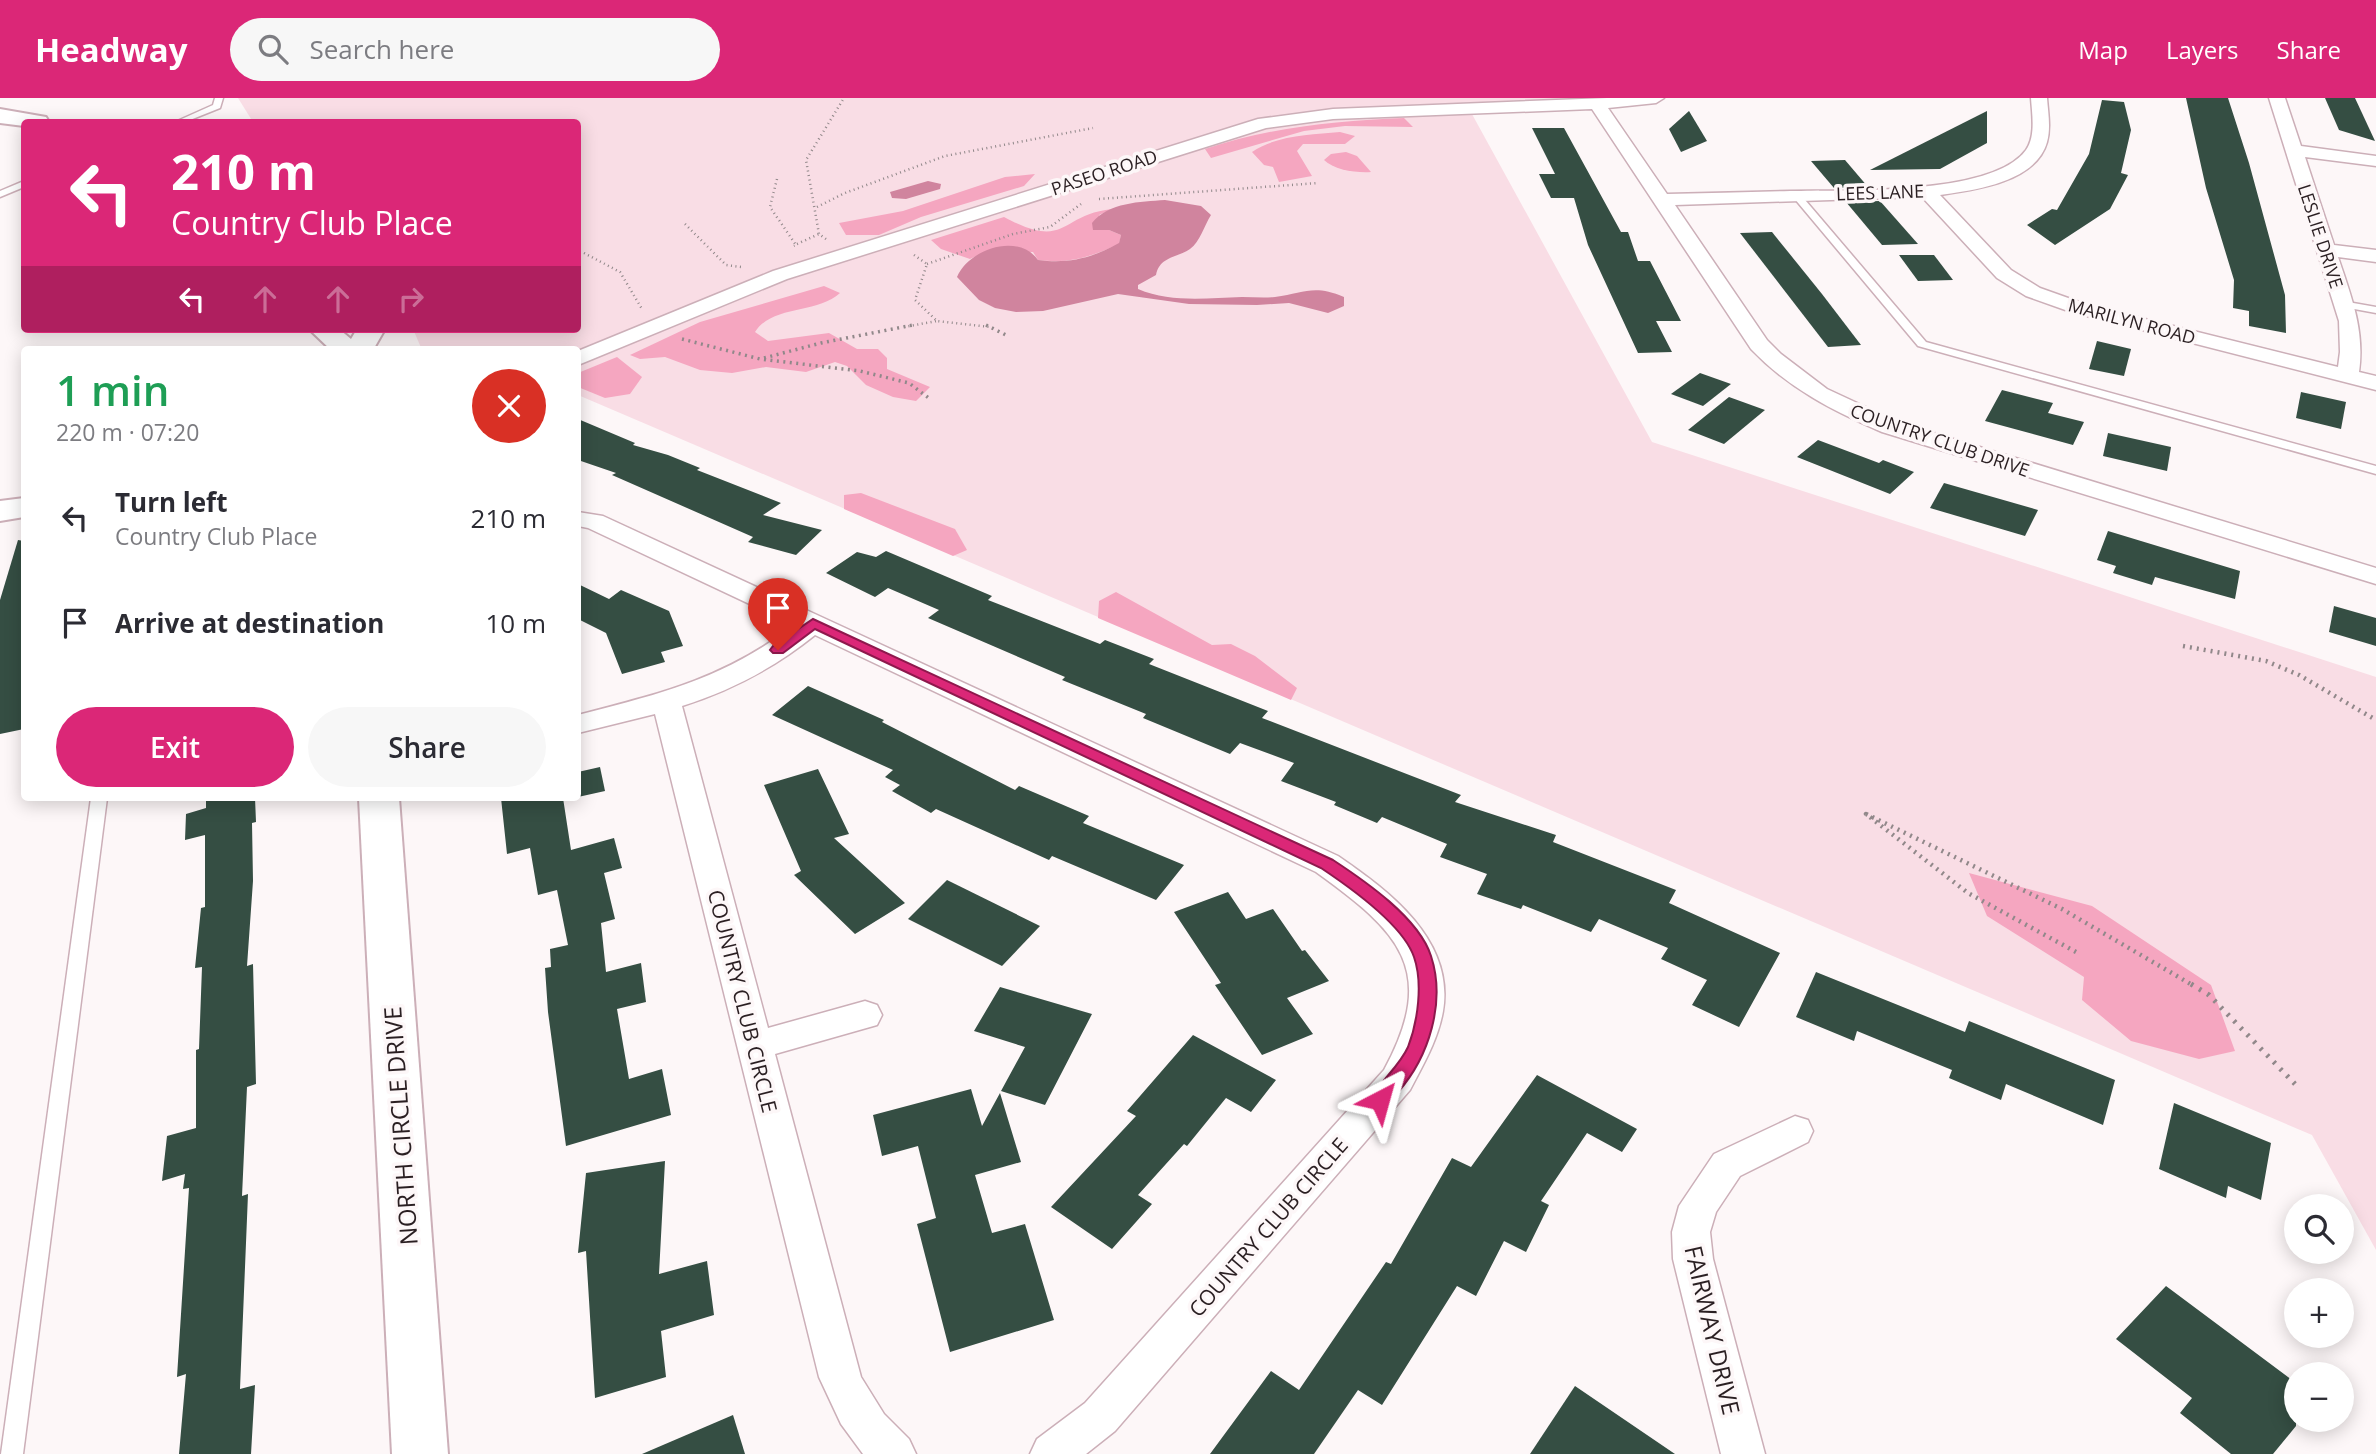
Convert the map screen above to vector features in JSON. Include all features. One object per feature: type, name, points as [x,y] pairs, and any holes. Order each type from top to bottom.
[{"type":"main road","points":[[0,116],[21,119]]},
{"type":"main road","points":[[328,333],[342,346]]},
{"type":"main road","points":[[0,511],[21,508]]},
{"type":"main road","name":"NORTH CIRCLE DRIVE","points":[[379,801],[420,1454]]},
{"type":"street","name":"PASEO ROAD","points":[[581,358],[741,289],[847,253],[1264,123],[1333,114],[1597,104],[1656,98]]},
{"type":"street","name":"LEES LANE","points":[[1662,200],[1926,191],[1995,177],[2023,163],[2032,154],[2040,136],[2039,98]]},
{"type":"street","name":"LESLIE DRIVE","points":[[2277,98],[2351,336],[2347,376]]},
{"type":"street","name":"COUNTRY CLUB DRIVE","points":[[1597,104],[1759,344],[1788,373],[1833,402],[1890,427],[2376,576]]},
{"type":"street","points":[[2294,150],[2376,161]]},
{"type":"street","name":"MARILYN ROAD","points":[[1926,191],[2004,274],[2033,292],[2078,308],[2376,383]]},
{"type":"street","points":[[2324,249],[2376,256]]},
{"type":"street","name":"COUNTRY CLUB CIRCLE","points":[[581,519],[594,521],[1327,864],[1363,888],[1385,908],[1408,933],[1422,956],[1427,988],[1425,1018],[1416,1050],[1397,1080],[1100,1416],[1052,1454]]},
{"type":"street","points":[[581,722],[666,701],[752,667],[813,623]]},
{"type":"street","name":"COUNTRY CLUB CIRCLE","points":[[666,701],[840,1377],[852,1408],[876,1439],[894,1454]]},
{"type":"street","points":[[755,1046],[865,1015]]},
{"type":"street","name":"FAIRWAY DRIVE","points":[[1743,1454],[1692,1259],[1691,1231],[1698,1206],[1727,1165],[1795,1131]]},
{"type":"lane","points":[[186,119],[217,106],[219,98]]},
{"type":"lane","points":[[0,194],[21,185]]},
{"type":"lane","points":[[1797,196],[1922,344],[2376,470]]},
{"type":"lane","points":[[2342,304],[2376,310]]},
{"type":"lane","points":[[12,1454],[99,801]]},
{"type":"path","points":[[844,98],[806,160],[820,234],[847,253]]},
{"type":"path","points":[[817,208],[845,193],[945,156],[1093,128]]},
{"type":"path","points":[[777,179],[770,207],[796,245]]},
{"type":"path","points":[[927,264],[1013,234],[1050,227],[1087,200],[1318,183]]},
{"type":"path","points":[[685,224],[726,265],[745,267]]},
{"type":"path","points":[[786,249],[820,234]]},
{"type":"path","points":[[908,250],[927,264]]},
{"type":"path","points":[[584,253],[620,272],[656,327],[686,341],[760,359],[860,371],[909,383],[930,399]]},
{"type":"path","points":[[927,264],[915,300],[937,321]]},
{"type":"path","points":[[760,359],[821,343],[937,321],[985,325],[1007,336]]},
{"type":"path","points":[[2183,646],[2266,662],[2299,675],[2376,720]]},
{"type":"path","points":[[2076,952],[1968,893],[1866,814],[2062,909],[2208,995],[2295,1084]]},
{"type":"shaded area","points":[[238,98],[1591,98],[1467,105],[1652,442],[2376,677],[2376,1250],[2354,1210],[2354,1194],[2345,1194],[2312,1135],[581,396],[581,346],[420,346],[415,333],[581,333],[581,119],[251,119]]},
{"type":"shaded area","points":[[1404,118],[1413,127],[1345,126],[1304,131],[1211,158],[1205,149],[1254,135],[1303,126]]},
{"type":"shaded area","points":[[1340,132],[1355,136],[1345,144],[1303,144],[1297,151],[1312,176],[1279,182],[1273,167],[1264,165],[1252,152],[1283,139]]},
{"type":"shaded area","points":[[1346,152],[1357,156],[1371,172],[1346,170],[1324,160],[1331,154]]},
{"type":"shaded area","points":[[1035,174],[1024,186],[921,217],[879,235],[846,235],[839,223],[903,211],[1005,177]]},
{"type":"shaded area","points":[[928,181],[941,184],[940,189],[906,199],[892,198],[890,192]]},
{"type":"shaded area","points":[[1165,200],[1201,206],[1211,215],[1193,246],[1161,264],[1156,275],[1138,285],[1138,289],[1189,299],[1271,297],[1317,290],[1344,297],[1344,306],[1328,313],[1289,303],[1189,304],[1118,294],[1043,311],[1016,312],[995,308],[979,300],[957,277],[972,259],[994,248],[1019,247],[1038,260],[1049,261],[1080,259],[1099,253],[1119,243],[1121,235],[1109,230],[1093,230],[1092,223],[1099,216],[1125,204]]},
{"type":"shaded area","points":[[1112,209],[1099,215],[1109,230],[1121,235],[1119,244],[1070,260],[1038,260],[1033,252],[987,251],[970,259],[941,249],[931,240],[1004,217],[1025,227],[1052,231],[1094,212]]},
{"type":"shaded area","points":[[824,286],[840,293],[819,304],[772,317],[755,332],[768,341],[829,333],[857,349],[878,349],[887,358],[887,369],[930,387],[916,401],[893,397],[866,385],[847,366],[835,362],[806,372],[766,367],[732,373],[700,370],[665,357],[640,359],[630,355],[700,322]]},
{"type":"shaded area","points":[[617,357],[642,377],[630,394],[605,398],[581,388],[581,372]]},
{"type":"shaded area","points":[[861,493],[955,529],[967,550],[953,556],[844,509],[844,495]]},
{"type":"shaded area","points":[[1116,592],[1212,645],[1231,644],[1255,656],[1297,688],[1291,700],[1098,618],[1099,601]]},
{"type":"shaded area","points":[[1969,873],[2092,906],[2211,985],[2235,1051],[2199,1059],[2131,1041],[2082,1000],[2084,977],[1987,916]]},
{"type":"building","points":[[2186,98],[2228,98],[2249,163],[2285,295],[2286,333],[2249,326],[2249,311],[2233,308],[2234,280],[2206,188]]},
{"type":"building","points":[[2325,98],[2355,98],[2375,141],[2339,130]]},
{"type":"building","points":[[2102,100],[2124,102],[2131,130],[2121,173],[2128,175],[2110,209],[2055,245],[2027,225],[2052,209],[2057,210],[2089,154]]},
{"type":"building","points":[[1689,111],[1707,141],[1681,152],[1669,129]]},
{"type":"building","points":[[1987,111],[1987,143],[1940,169],[1870,170]]},
{"type":"building","points":[[1532,128],[1564,128],[1621,232],[1628,232],[1638,261],[1650,261],[1681,321],[1656,321],[1672,352],[1638,353],[1588,245],[1574,198],[1551,198],[1539,174],[1555,174]]},
{"type":"building","points":[[1845,160],[1868,187],[1834,188],[1811,161]]},
{"type":"building","points":[[1880,201],[1918,244],[1882,245],[1846,202]]},
{"type":"building","points":[[1772,232],[1861,345],[1828,347],[1740,233]]},
{"type":"building","points":[[1899,255],[1934,255],[1953,280],[1918,281]]},
{"type":"building","points":[[2097,341],[2131,349],[2124,376],[2089,369]]},
{"type":"building","points":[[1700,373],[1731,384],[1703,406],[1671,394]]},
{"type":"building","points":[[2002,390],[2053,403],[2048,413],[2084,422],[2073,445],[1985,421]]},
{"type":"building","points":[[2301,392],[2346,402],[2341,429],[2296,418]]},
{"type":"building","points":[[1729,397],[1765,410],[1724,444],[1688,430]]},
{"type":"building","points":[[581,420],[635,443],[633,445],[668,455],[700,468],[697,470],[781,503],[763,515],[822,530],[796,555],[748,542],[753,537],[612,475],[616,473],[581,461]]},
{"type":"building","points":[[2108,433],[2171,447],[2167,471],[2103,456]]},
{"type":"building","points":[[1818,440],[1879,463],[1883,460],[1914,472],[1890,494],[1797,457]]},
{"type":"building","points":[[1944,483],[2038,510],[2025,536],[1930,508]]},
{"type":"building","points":[[2108,531],[2240,571],[2235,599],[2155,577],[2152,585],[2113,573],[2116,566],[2097,560]]},
{"type":"building","points":[[18,540],[21,540],[21,730],[0,734],[0,600]]},
{"type":"building","points":[[886,551],[992,596],[988,600],[1100,644],[1105,640],[1154,659],[1149,664],[1268,711],[1262,718],[1461,795],[1455,802],[1556,835],[1553,842],[1676,890],[1669,903],[1780,953],[1739,1027],[1692,1005],[1707,980],[1661,959],[1668,948],[1599,919],[1591,932],[1523,905],[1521,909],[1477,894],[1487,874],[1440,857],[1447,844],[1382,817],[1377,823],[1334,805],[1336,802],[1281,781],[1294,763],[1240,743],[1230,754],[1143,718],[1146,714],[1062,680],[1065,677],[928,618],[939,610],[888,588],[875,597],[826,573],[857,552],[876,557]]},
{"type":"building","points":[[581,585],[609,599],[621,590],[669,611],[683,646],[661,652],[665,662],[622,674],[606,633],[581,620]]},
{"type":"building","points":[[2334,606],[2376,618],[2376,646],[2329,632]]},
{"type":"building","points":[[808,686],[884,720],[882,722],[1015,790],[1019,786],[1089,816],[1083,823],[1184,865],[1156,900],[1052,856],[1049,860],[936,809],[931,813],[892,791],[900,785],[885,777],[893,770],[772,715]]},
{"type":"building","points":[[600,767],[605,791],[581,796],[581,771]]},
{"type":"building","points":[[818,769],[849,834],[834,838],[905,903],[855,934],[794,875],[801,871],[764,785]]},
{"type":"building","points":[[206,801],[255,801],[247,966],[253,964],[256,1084],[247,1087],[242,1196],[248,1194],[240,1389],[255,1385],[251,1454],[179,1454],[186,1374],[177,1377],[189,1188],[183,1189],[185,1174],[162,1181],[167,1136],[196,1128],[196,1050],[199,1049],[202,967],[195,968],[201,908],[205,907],[205,835],[185,840],[186,814],[206,808]]},
{"type":"building","points":[[501,801],[563,801],[571,850],[614,838],[622,868],[604,873],[615,919],[601,923],[606,972],[641,963],[646,1002],[617,1009],[629,1079],[662,1069],[671,1115],[566,1146],[548,1012],[545,968],[551,967],[550,949],[568,945],[557,890],[538,895],[530,848],[507,854]]},
{"type":"building","points":[[947,880],[1040,926],[1002,966],[908,919]]},
{"type":"building","points":[[1228,892],[1246,919],[1273,909],[1302,951],[1305,950],[1329,981],[1287,998],[1313,1034],[1262,1055],[1215,985],[1221,983],[1174,912]]},
{"type":"building","points":[[1816,972],[1965,1032],[1969,1021],[2115,1080],[2103,1125],[2006,1084],[2001,1100],[1949,1078],[1952,1070],[1857,1031],[1854,1041],[1796,1017]]},
{"type":"building","points":[[1000,987],[1092,1014],[1045,1105],[1001,1091],[1025,1047],[974,1031]]},
{"type":"building","points":[[1193,1035],[1276,1080],[1251,1112],[1226,1098],[1187,1146],[1184,1144],[1138,1195],[1152,1204],[1112,1249],[1051,1207],[1136,1116],[1127,1111]]},
{"type":"building","points":[[1537,1075],[1637,1129],[1622,1152],[1587,1133],[1541,1201],[1549,1205],[1526,1252],[1504,1241],[1476,1296],[1457,1286],[1382,1405],[1358,1390],[1314,1454],[1210,1454],[1271,1371],[1299,1390],[1386,1262],[1391,1264],[1452,1158],[1471,1167]]},
{"type":"building","points":[[971,1089],[982,1126],[1000,1093],[1021,1162],[975,1175],[992,1233],[1025,1224],[1054,1320],[950,1352],[917,1224],[936,1218],[918,1146],[882,1156],[873,1115]]},
{"type":"building","points":[[2174,1103],[2271,1143],[2261,1200],[2228,1186],[2226,1198],[2159,1169]]},
{"type":"building","points":[[665,1161],[659,1274],[707,1261],[714,1315],[661,1331],[666,1377],[595,1398],[586,1251],[578,1253],[586,1173]]},
{"type":"building","points":[[2166,1286],[2284,1374],[2284,1432],[2291,1432],[2273,1454],[2231,1454],[2180,1413],[2192,1398],[2116,1339]]},
{"type":"building","points":[[1575,1386],[1675,1454],[1530,1454]]},
{"type":"building","points":[[733,1415],[745,1454],[642,1454]]},
{"type":"route","points":[[778,650],[813,623],[1327,864],[1363,888],[1408,933],[1422,956],[1427,988],[1425,1018],[1416,1050],[1397,1080],[1380,1100]]}]
